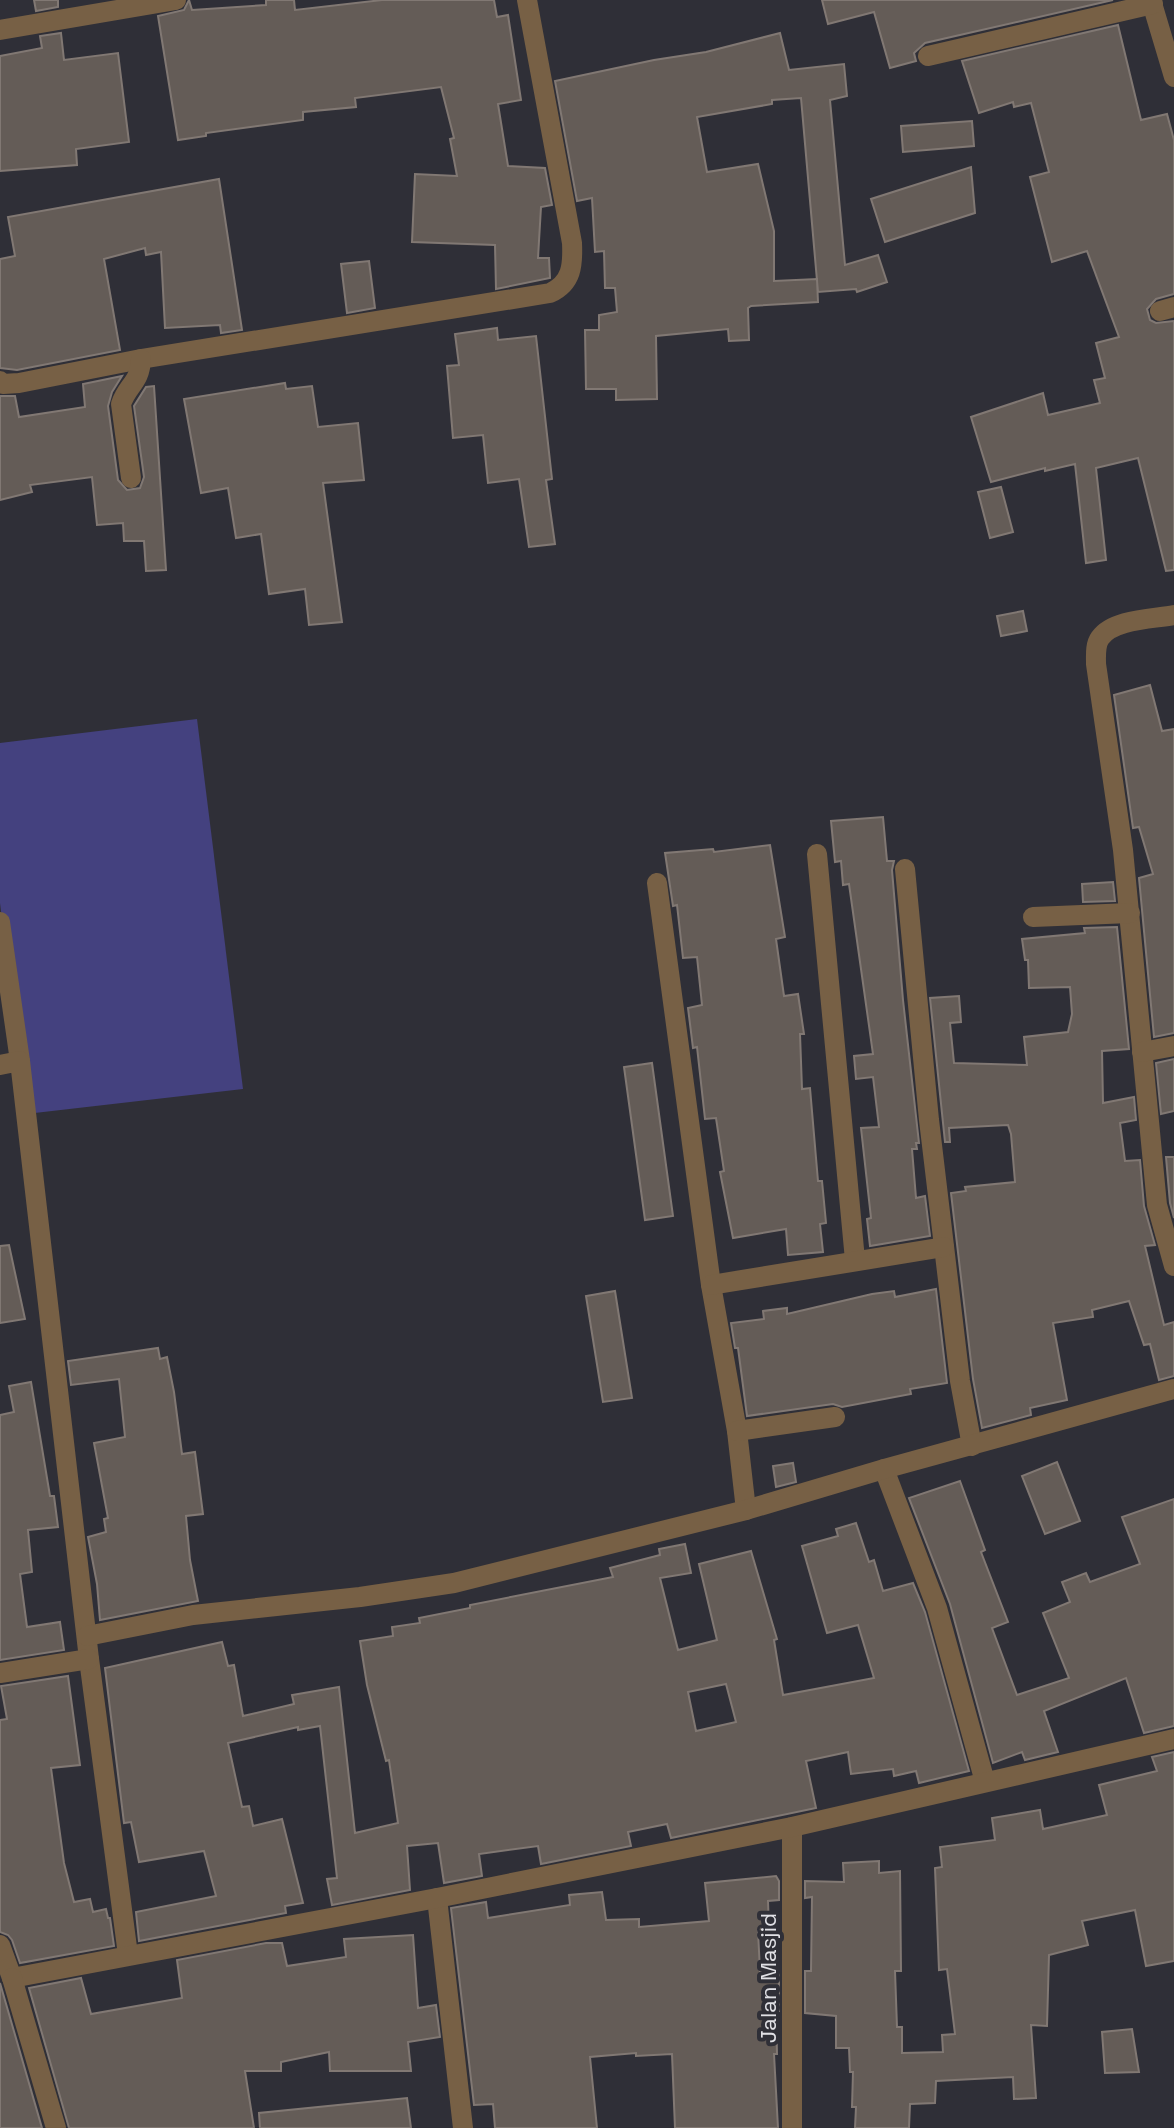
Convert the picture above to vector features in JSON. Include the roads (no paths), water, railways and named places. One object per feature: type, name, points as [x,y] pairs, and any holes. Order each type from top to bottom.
[{"type":"street","points":[[0,30],[176,0]]},
{"type":"street","points":[[0,381],[3,384],[19,383],[141,359],[550,293],[561,288],[570,275],[572,243],[527,0]]},
{"type":"street","points":[[928,56],[1152,2],[1170,52],[1174,77]]},
{"type":"street","points":[[131,478],[121,404],[124,395],[138,379],[141,359]]},
{"type":"street","points":[[1174,615],[1112,628],[1101,636],[1096,664],[1130,913],[1157,1205],[1174,1266]]},
{"type":"street","points":[[817,854],[855,1260]]},
{"type":"street","points":[[905,869],[929,1120],[960,1381],[972,1446]]},
{"type":"street","points":[[657,883],[711,1285],[737,1431],[746,1510]]},
{"type":"street","points":[[1033,917],[1130,913]]},
{"type":"street","points":[[0,922],[10,1063],[30,1168],[128,1955]]},
{"type":"street","points":[[1142,1052],[1174,1046]]},
{"type":"street","points":[[711,1285],[944,1247]]},
{"type":"street","points":[[87,1636],[193,1615],[454,1583],[746,1510],[1174,1389]]},
{"type":"street","points":[[737,1431],[835,1417]]},
{"type":"street","points":[[884,1469],[937,1608],[985,1782]]},
{"type":"street","points":[[0,1673],[89,1659]]},
{"type":"street","points":[[12,1978],[792,1827],[1174,1739]]},
{"type":"street","name":"Jalan Masjid","points":[[792,1827],[792,2128]]},
{"type":"street","points":[[437,1898],[463,2128]]},
{"type":"street","points":[[0,1945],[56,2128]]}]
